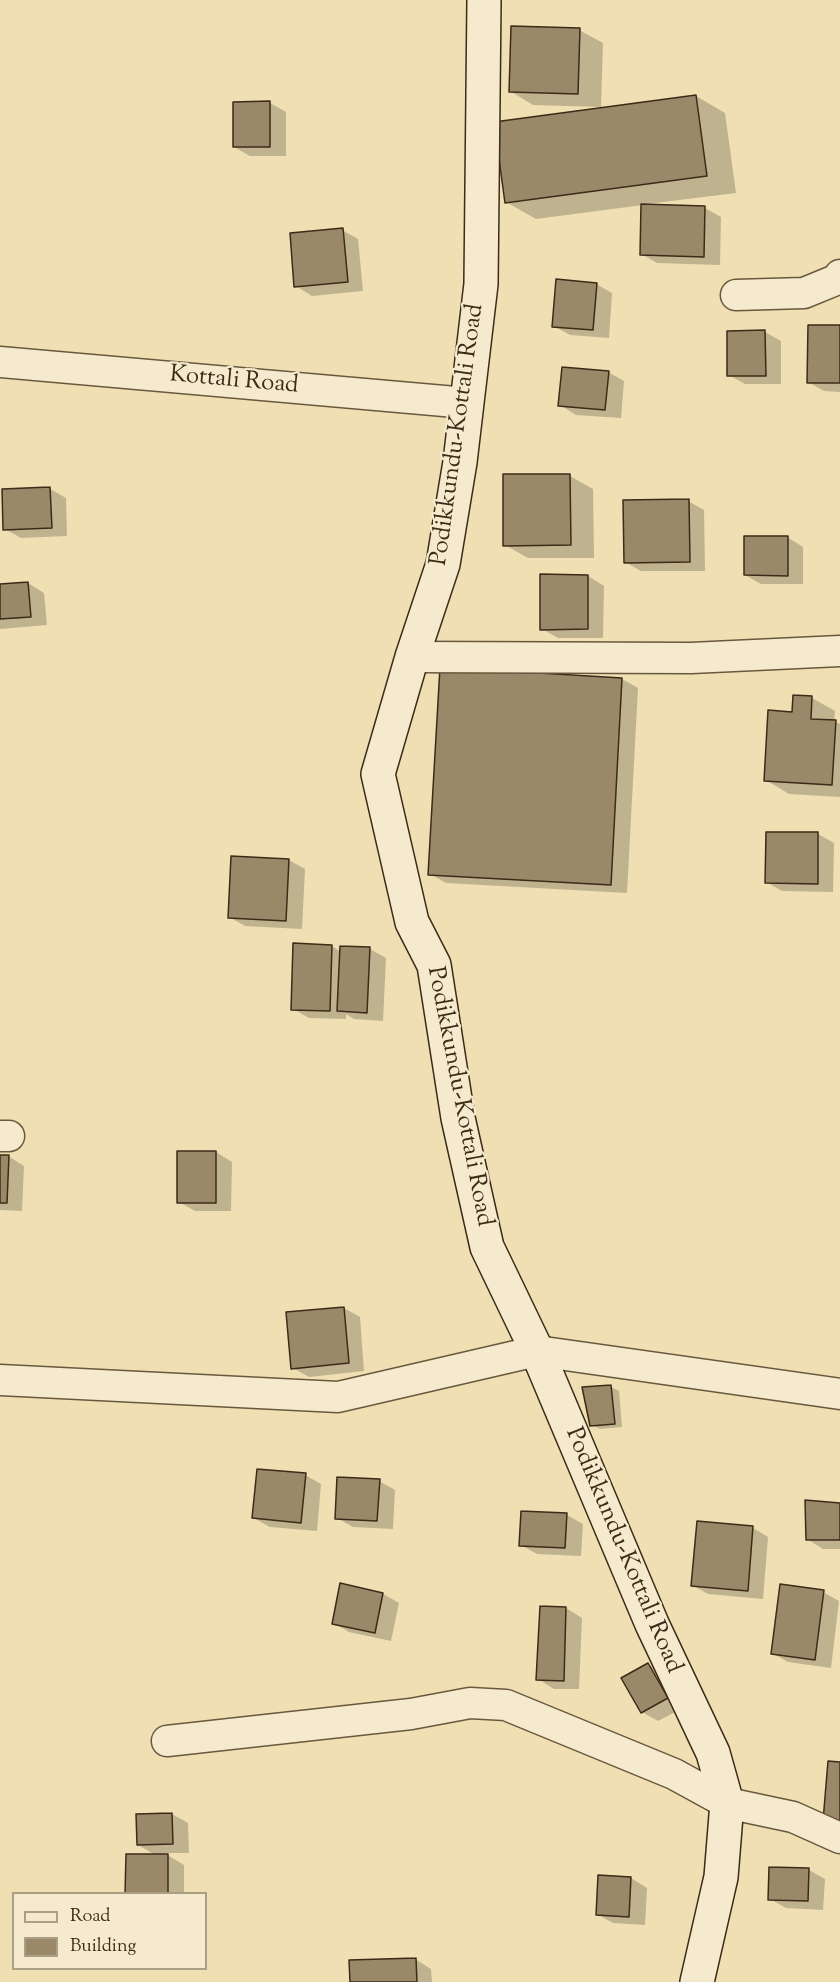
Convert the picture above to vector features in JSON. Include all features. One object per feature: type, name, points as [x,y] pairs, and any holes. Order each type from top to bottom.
[{"type":"main road","name":"Podikkundu-Kottali Road","points":[[484,0],[480,284],[467,403],[443,564],[412,657],[378,774],[412,922],[435,965],[458,1118],[487,1247],[537,1351],[652,1624],[713,1753],[727,1803],[721,1876],[697,1982]]},
{"type":"street","points":[[736,295],[804,293],[838,279],[840,275]]},
{"type":"street","name":"Kottali Road","points":[[0,362],[467,403]]},
{"type":"street","points":[[412,657],[691,658],[840,651]]},
{"type":"street","points":[[0,1380],[338,1397],[537,1351],[840,1394]]},
{"type":"street","points":[[167,1741],[411,1714],[470,1703],[507,1705],[674,1774],[727,1803],[793,1817],[840,1838]]},
{"type":"building","points":[[511,26],[580,28],[578,94],[509,92]]},
{"type":"building","points":[[696,95],[707,176],[505,203],[494,122]]},
{"type":"building","points":[[270,101],[270,147],[233,147],[233,102]]},
{"type":"building","points":[[641,204],[705,206],[704,257],[640,255]]},
{"type":"building","points":[[343,228],[348,282],[294,287],[290,233]]},
{"type":"building","points":[[556,279],[597,283],[593,330],[552,327]]},
{"type":"building","points":[[808,325],[840,325],[840,383],[807,383]]},
{"type":"building","points":[[765,330],[766,376],[727,376],[727,331]]},
{"type":"building","points":[[562,367],[609,371],[605,410],[558,406]]},
{"type":"building","points":[[503,474],[570,474],[571,545],[503,546]]},
{"type":"building","points":[[50,487],[52,528],[3,530],[2,489]]},
{"type":"building","points":[[689,499],[690,562],[624,563],[623,500]]},
{"type":"building","points":[[744,536],[788,536],[788,576],[744,575]]},
{"type":"building","points":[[540,574],[588,575],[588,629],[540,630]]},
{"type":"building","points":[[28,582],[31,617],[0,619],[0,584]]},
{"type":"building","points":[[440,667],[622,678],[611,885],[428,875]]},
{"type":"building","points":[[793,695],[812,696],[811,719],[836,720],[832,785],[764,781],[768,710],[792,712]]},
{"type":"building","points":[[766,832],[818,832],[818,884],[765,883]]},
{"type":"building","points":[[231,856],[289,859],[286,921],[228,918]]},
{"type":"building","points":[[293,943],[332,945],[330,1011],[291,1010]]},
{"type":"building","points":[[340,946],[370,947],[367,1013],[337,1011]]},
{"type":"building","points":[[177,1151],[216,1151],[216,1203],[177,1203]]},
{"type":"building","points":[[0,1155],[9,1155],[7,1203],[0,1203]]},
{"type":"building","points":[[344,1307],[349,1363],[291,1369],[286,1312]]},
{"type":"building","points":[[611,1385],[615,1424],[590,1426],[582,1387]]},
{"type":"building","points":[[257,1469],[306,1473],[301,1523],[252,1518]]},
{"type":"building","points":[[337,1477],[380,1479],[377,1521],[335,1519]]},
{"type":"building","points":[[805,1500],[840,1503],[840,1540],[806,1540]]},
{"type":"building","points":[[521,1511],[567,1513],[565,1548],[519,1546]]},
{"type":"building","points":[[697,1521],[753,1526],[748,1591],[691,1586]]},
{"type":"building","points":[[340,1583],[383,1593],[375,1633],[332,1624]]},
{"type":"building","points":[[780,1584],[824,1590],[815,1660],[771,1654]]},
{"type":"building","points":[[540,1606],[566,1607],[564,1681],[536,1680]]},
{"type":"building","points":[[648,1663],[668,1698],[641,1713],[621,1678]]},
{"type":"building","points":[[828,1761],[840,1762],[840,1822],[823,1821]]},
{"type":"building","points":[[172,1813],[173,1844],[137,1845],[136,1814]]},
{"type":"building","points":[[126,1854],[168,1854],[168,1892],[125,1892]]},
{"type":"building","points":[[769,1867],[809,1868],[808,1901],[768,1900]]},
{"type":"building","points":[[598,1875],[631,1877],[629,1917],[596,1915]]},
{"type":"building","points":[[416,1958],[417,1982],[350,1982],[349,1960]]}]
